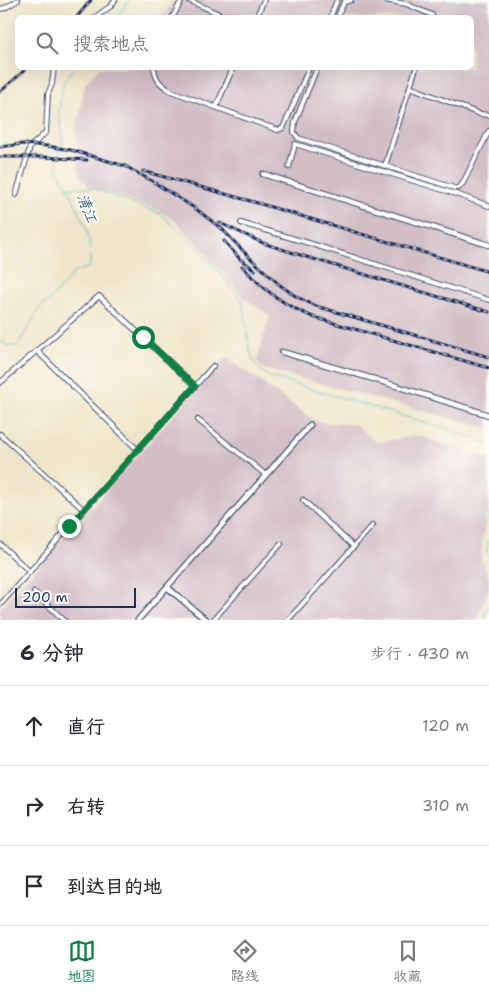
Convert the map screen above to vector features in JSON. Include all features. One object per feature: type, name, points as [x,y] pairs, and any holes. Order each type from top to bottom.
[{"type":"street","points":[[0,9],[18,0]]},
{"type":"street","points":[[98,15],[115,0]]},
{"type":"street","points":[[174,15],[182,0]]},
{"type":"street","points":[[188,0],[221,15]]},
{"type":"street","points":[[257,15],[264,0]]},
{"type":"street","points":[[331,15],[337,0]]},
{"type":"street","points":[[338,15],[344,2],[351,0]]},
{"type":"street","points":[[385,0],[406,4],[432,15]]},
{"type":"street","points":[[16,195],[30,147],[46,132],[48,94],[52,84],[54,70]]},
{"type":"street","points":[[154,70],[160,83],[171,91],[278,130],[283,128],[308,70]]},
{"type":"street","points":[[216,107],[232,70]]},
{"type":"street","points":[[316,70],[295,122],[294,132],[298,138],[459,188],[489,131]]},
{"type":"street","points":[[385,166],[415,70]]},
{"type":"street","points":[[410,87],[480,114],[489,115]]},
{"type":"street","points":[[289,167],[295,144],[489,206]]},
{"type":"street","points":[[263,174],[489,245]]},
{"type":"street","points":[[241,223],[489,300]]},
{"type":"street","points":[[0,383],[99,296],[195,386]]},
{"type":"street","points":[[37,351],[138,450]]},
{"type":"street","points":[[282,352],[489,415]]},
{"type":"street","points":[[0,606],[213,366]]},
{"type":"street","points":[[198,420],[266,475]]},
{"type":"street","points":[[138,620],[310,426]]},
{"type":"street","points":[[0,434],[84,510]]},
{"type":"street","points":[[303,500],[354,546]]},
{"type":"street","points":[[288,620],[373,525]]},
{"type":"street","points":[[0,544],[30,572]]},
{"type":"street","points":[[213,620],[281,544]]},
{"type":"street","points":[[167,587],[206,620]]},
{"type":"street","points":[[34,592],[64,620]]},
{"type":"shaded area","points":[[175,0],[489,0],[489,428],[261,368],[257,361],[270,316],[242,296],[206,252],[175,221],[156,209],[89,186],[81,178],[78,169],[77,131],[85,84],[97,70],[474,70],[474,15],[163,15]]},
{"type":"shaded area","points":[[226,357],[316,422],[355,424],[377,443],[417,435],[489,459],[489,506],[485,520],[481,558],[489,578],[489,588],[477,620],[0,620],[0,609]]},
{"type":"waterway","name":"清江","points":[[119,15],[129,0]]},
{"type":"waterway","points":[[444,0],[489,4]]},
{"type":"waterway","name":"清江","points":[[0,341],[11,346],[18,345],[40,307],[51,299],[73,274],[89,267],[89,240],[86,227],[57,168],[63,141],[59,113],[61,93],[65,79],[72,70]]},
{"type":"waterway","points":[[67,187],[92,188],[161,214],[205,254],[242,301],[251,355],[260,370],[270,377],[458,432],[489,446]]},
{"type":"waterway","points":[[489,514],[489,520]]},
{"type":"waterway","points":[[489,540],[486,553],[489,556]]},
{"type":"waterway","points":[[485,620],[485,612],[489,607]]},
{"type":"railway","points":[[78,15],[91,0]]},
{"type":"railway","points":[[0,92],[25,70]]},
{"type":"railway","points":[[0,147],[22,144],[47,146],[71,150],[125,166],[196,209],[222,229],[280,285],[297,297],[316,306],[489,357]]},
{"type":"railway","points":[[0,157],[44,157],[87,160]]},
{"type":"railway","points":[[143,171],[489,272]]},
{"type":"railway","points":[[220,223],[263,243],[489,312]]},
{"type":"railway","points":[[224,241],[240,259],[255,270]]},
{"type":"railway","points":[[242,266],[274,296],[313,317],[489,368]]},
{"type":"route","points":[[69,526],[195,386],[143,337]]}]
